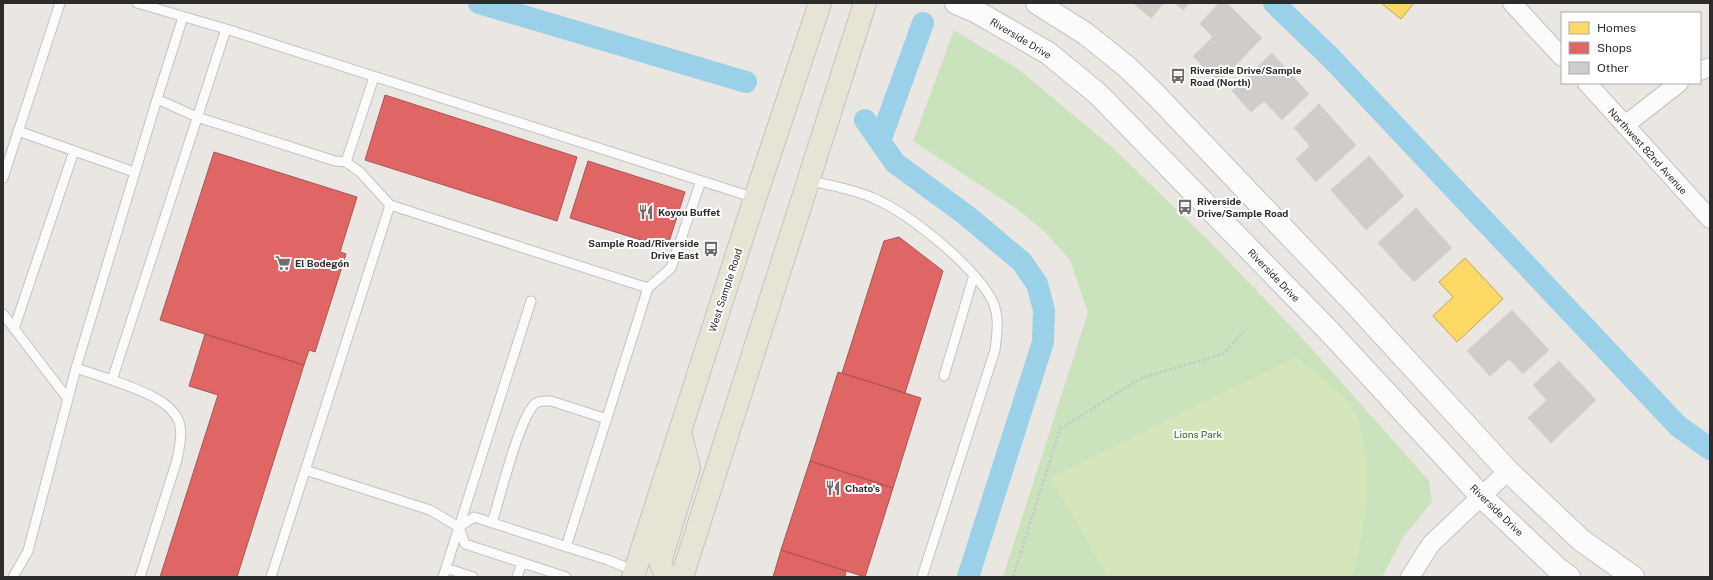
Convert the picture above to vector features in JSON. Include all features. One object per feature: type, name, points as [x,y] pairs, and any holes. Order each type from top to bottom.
[{"type":"main road","name":"West Sample Road","points":[[635,575],[755,198],[820,3]]},
{"type":"main road","points":[[682,577],[865,3]]},
{"type":"main road","points":[[666,577],[660,562],[689,468],[680,432]]},
{"type":"street","name":"Riverside Drive","points":[[956,3],[977,12],[1048,53],[1098,94],[1328,331],[1482,497],[1558,569],[1569,577]]},
{"type":"street","points":[[1037,3],[1086,34],[1127,67],[1155,94],[1350,298],[1508,471],[1581,540],[1633,577]]},
{"type":"street","points":[[1512,3],[1561,56]]},
{"type":"street","name":"Northwest 82nd Avenue","points":[[1587,84],[1710,219]]},
{"type":"street","points":[[1625,125],[1678,84]]},
{"type":"street","points":[[1410,577],[1431,544],[1508,471]]},
{"type":"lane","points":[[3,178],[60,3]]},
{"type":"lane","points":[[137,3],[226,29],[755,198]]},
{"type":"lane","points":[[13,577],[28,551],[76,368],[134,172],[183,17]]},
{"type":"lane","points":[[112,380],[226,29]]},
{"type":"lane","points":[[346,162],[374,77]]},
{"type":"lane","points":[[157,99],[197,117],[335,161],[346,162],[360,172],[390,205],[648,288]]},
{"type":"lane","points":[[18,131],[134,172]]},
{"type":"lane","points":[[14,329],[74,151]]},
{"type":"lane","points":[[809,180],[873,198],[899,212],[927,231],[974,275],[992,300],[998,323],[994,350],[922,577]]},
{"type":"lane","points":[[566,547],[648,288],[671,268],[701,181]]},
{"type":"lane","points":[[271,577],[390,205]]},
{"type":"lane","points":[[944,376],[974,275]]},
{"type":"lane","points":[[473,577],[444,573],[531,301]]},
{"type":"lane","points":[[3,314],[68,399]]},
{"type":"lane","points":[[76,368],[112,380],[154,397],[171,410],[179,422],[180,441],[178,460],[140,577]]},
{"type":"lane","points":[[492,523],[519,434],[528,411],[536,403],[551,401],[607,419]]},
{"type":"lane","points":[[305,470],[430,510],[459,527],[465,544],[566,577]]},
{"type":"lane","points":[[459,527],[474,517],[566,547],[635,575]]},
{"type":"lane","points":[[517,577],[522,562]]},
{"type":"path","points":[[1012,577],[1060,429],[1141,378],[1223,354],[1244,331]]},
{"type":"green space","name":"Lions Park","points":[[954,30],[1018,69],[1113,148],[1209,241],[1303,339],[1429,481],[1432,502],[1404,536],[1382,577],[1003,577],[1088,312],[1070,260],[1045,232],[1014,207],[913,141]]},
{"type":"green space","points":[[1296,357],[1346,399],[1354,409],[1362,436],[1367,477],[1366,498],[1361,540],[1352,577],[1108,577],[1051,478]]},
{"type":"building: Homes","points":[[1381,3],[1414,3],[1401,19]]},
{"type":"building: Homes","points":[[1465,258],[1503,299],[1457,342],[1433,316],[1453,297],[1439,282]]},
{"type":"building: Shops","points":[[385,95],[577,157],[557,221],[365,160]]},
{"type":"building: Shops","points":[[214,152],[357,197],[340,252],[346,254],[315,352],[309,350],[304,365],[160,320]]},
{"type":"building: Shops","points":[[588,161],[685,192],[667,248],[570,218]]},
{"type":"building: Shops","points":[[899,237],[943,271],[905,393],[842,373],[884,241]]},
{"type":"building: Shops","points":[[205,334],[304,365],[237,577],[160,577],[218,395],[189,386]]},
{"type":"building: Shops","points":[[838,372],[921,398],[893,488],[810,461]]},
{"type":"building: Shops","points":[[810,461],[893,488],[865,577],[781,550]]},
{"type":"building: Shops","points":[[781,550],[846,571],[845,577],[773,577]]},
{"type":"building: Other","points":[[1133,3],[1164,3],[1151,18]]},
{"type":"building: Other","points":[[1175,3],[1189,3],[1183,10]]},
{"type":"building: Other","points":[[1219,3],[1227,3],[1262,38],[1219,82],[1193,56],[1213,37],[1200,24]]},
{"type":"building: Other","points":[[1272,53],[1309,94],[1282,120],[1264,101],[1251,112],[1232,91]]},
{"type":"building: Other","points":[[1319,104],[1356,145],[1316,182],[1296,159],[1310,146],[1294,128]]},
{"type":"building: Other","points":[[1369,156],[1404,196],[1366,230],[1331,190]]},
{"type":"building: Other","points":[[1416,208],[1452,248],[1414,282],[1378,243]]},
{"type":"building: Other","points":[[1512,310],[1549,350],[1523,374],[1509,359],[1490,376],[1467,351]]},
{"type":"building: Other","points":[[1559,361],[1596,400],[1551,443],[1528,418],[1547,400],[1533,385]]},
{"type":"waterway","points":[[479,3],[746,82]]},
{"type":"waterway","points":[[1274,3],[1331,58],[1678,426],[1710,449]]},
{"type":"waterway","points":[[880,141],[923,23]]},
{"type":"waterway","points":[[865,120],[895,163],[966,215],[1022,262],[1037,284],[1044,310],[1043,342],[968,577]]},
{"type":"place","name":"Riverside Drive/Sample Road (North)","points":[[1178,76]]},
{"type":"place","name":"Riverside Drive/Sample Road","points":[[1185,207]]},
{"type":"place","name":"Koyou Buffet","points":[[646,212]]},
{"type":"place","name":"Sample Road/Riverside Drive East","points":[[711,249]]},
{"type":"place","name":"El Bodegón","points":[[283,263]]},
{"type":"place","name":"Chato's","points":[[833,488]]}]
